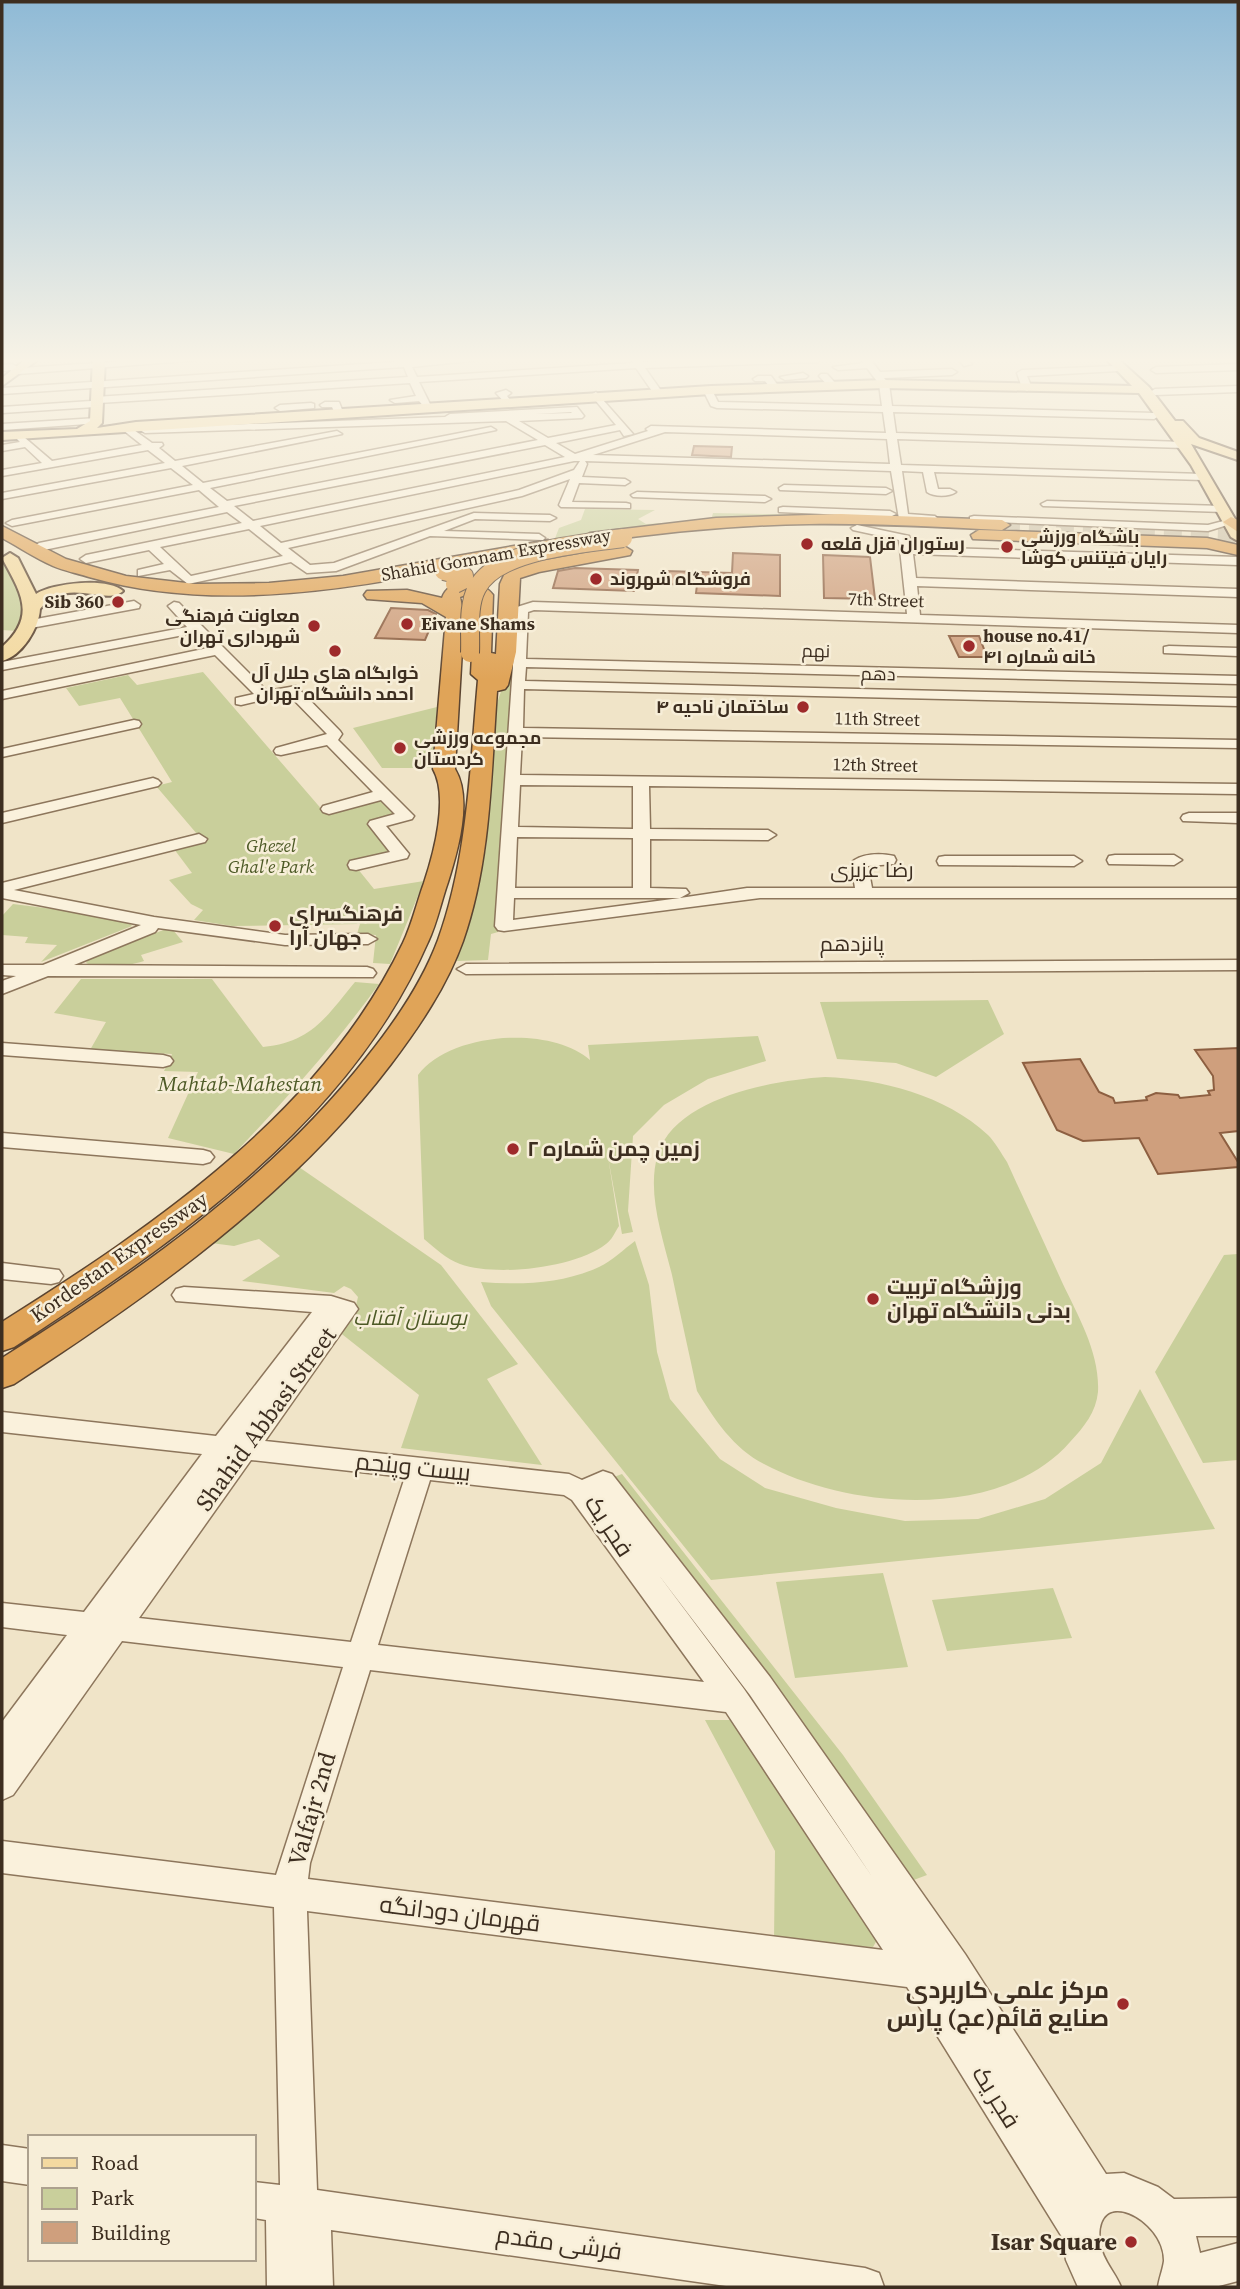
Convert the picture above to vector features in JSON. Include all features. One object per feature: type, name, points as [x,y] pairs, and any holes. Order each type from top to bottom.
[{"type":"highway","points":[[452,785],[475,594],[486,576],[502,565],[527,556],[624,538],[898,512],[1035,522]]},
{"type":"highway","name":"Shahid Gomnam Expressway","points":[[5,565],[115,591],[136,599],[254,598],[330,594],[429,580],[639,542],[718,533],[862,528],[1003,528],[898,512],[777,520],[662,529],[559,543],[342,583],[284,588],[211,588],[130,582],[32,548],[7,527]]},
{"type":"highway","points":[[485,706],[503,672],[509,581],[517,572],[672,544],[862,528],[915,533],[1207,543],[1238,550]]},
{"type":"highway","points":[[2,541],[52,565],[87,566]]},
{"type":"highway","name":"Kordestan Expressway","points":[[2,1375],[120,1297],[269,1179],[364,1080],[399,1035],[439,968],[467,884],[473,853],[498,586],[496,576],[485,568],[463,566],[342,583]]},
{"type":"highway","points":[[136,599],[235,604],[288,603],[373,595],[449,578],[342,583]]},
{"type":"highway","name":"Kordestan Expressway","points":[[2,1338],[78,1291],[179,1219],[236,1171],[338,1065],[375,1017],[405,971],[421,933],[436,891],[445,850],[452,785],[444,769],[456,616],[451,596],[453,593],[470,588],[484,593],[481,674],[488,677]]},
{"type":"highway","points":[[373,595],[431,599],[443,604],[456,616]]},
{"type":"main road","points":[[1196,466],[1232,524]]},
{"type":"main road","points":[[5,565],[32,616]]},
{"type":"main road","points":[[2,656],[32,616],[40,596],[50,590],[69,588],[115,591]]},
{"type":"street","points":[[2,473],[39,466]]},
{"type":"street","points":[[2,496],[162,466]]},
{"type":"street","points":[[174,466],[307,569],[335,567],[443,525],[474,516]]},
{"type":"street","points":[[7,527],[306,466]]},
{"type":"street","points":[[393,466],[474,516],[547,531]]},
{"type":"street","points":[[39,547],[421,466]]},
{"type":"street","points":[[575,466],[626,477]]},
{"type":"street","points":[[279,547],[522,493],[582,466]]},
{"type":"street","points":[[547,531],[565,500],[578,468]]},
{"type":"street","points":[[87,566],[151,545],[429,488],[578,468],[765,493],[644,477]]},
{"type":"street","points":[[895,468],[898,512]]},
{"type":"street","points":[[872,479],[833,489],[783,494],[833,489],[895,468],[975,475],[1203,477]]},
{"type":"street","points":[[929,469],[933,492]]},
{"type":"street","points":[[637,495],[719,486],[833,489],[898,512]]},
{"type":"street","points":[[644,507],[719,486]]},
{"type":"street","points":[[833,489],[898,512]]},
{"type":"street","points":[[916,491],[950,492]]},
{"type":"street","points":[[522,493],[626,506]]},
{"type":"street","points":[[565,500],[621,495]]},
{"type":"street","points":[[483,503],[530,504]]},
{"type":"street","points":[[1047,504],[1232,524]]},
{"type":"street","points":[[1035,522],[1208,528],[1232,524]]},
{"type":"street","points":[[443,525],[547,531]]},
{"type":"street","points":[[862,528],[904,537],[915,619]]},
{"type":"street","points":[[422,533],[547,531]]},
{"type":"street","points":[[151,545],[188,580],[293,558]]},
{"type":"street","points":[[906,550],[1238,561]]},
{"type":"street","points":[[142,573],[172,566]]},
{"type":"street","points":[[910,582],[1238,593]]},
{"type":"street","points":[[32,616],[136,599]]},
{"type":"street","points":[[174,606],[263,695]]},
{"type":"street","name":"7th Street","points":[[519,663],[522,611],[533,606],[1238,629]]},
{"type":"street","points":[[2,666],[197,629]]},
{"type":"street","points":[[2,695],[218,650]]},
{"type":"street","points":[[1169,650],[1238,652]]},
{"type":"street","points":[[519,663],[504,926],[760,893]]},
{"type":"street","name":"نهم","points":[[519,663],[1238,680]]},
{"type":"street","points":[[628,688],[631,665]]},
{"type":"street","points":[[930,673],[935,695]]},
{"type":"street","name":"دهم","points":[[517,685],[1238,702]]},
{"type":"street","points":[[241,701],[291,689],[335,733],[330,740],[281,751]]},
{"type":"street","points":[[2,753],[134,724]]},
{"type":"street","name":"11th Street","points":[[515,732],[1238,744]]},
{"type":"street","points":[[330,740],[406,816],[376,824],[401,854],[356,865]]},
{"type":"street","name":"12th Street","points":[[512,780],[1238,789]]},
{"type":"street","points":[[642,781],[642,893]]},
{"type":"street","points":[[2,818],[153,783]]},
{"type":"street","points":[[329,809],[384,794]]},
{"type":"street","points":[[1189,818],[1238,818]]},
{"type":"street","points":[[509,832],[768,835]]},
{"type":"street","points":[[2,890],[199,839]]},
{"type":"street","points":[[864,893],[859,863],[863,860],[888,860]]},
{"type":"street","points":[[1115,860],[1174,860]]},
{"type":"street","points":[[1142,860],[1158,893]]},
{"type":"street","points":[[945,861],[1074,861]]},
{"type":"street","points":[[1022,861],[1035,893]]},
{"type":"street","points":[[2,890],[154,922],[294,941],[368,939]]},
{"type":"street","name":"رضا عزیزی","points":[[506,893],[1238,893]]},
{"type":"street","points":[[2,988],[149,928],[154,922],[192,912]]},
{"type":"street","name":"پانزدهم","points":[[466,970],[1238,965]]},
{"type":"street","points":[[2,970],[367,973]]},
{"type":"street","points":[[2,1049],[163,1061]]},
{"type":"street","points":[[2,1140],[203,1157]]},
{"type":"street","points":[[2,1271],[51,1276]]},
{"type":"street","name":"Shahid Abbasi Street","points":[[2,1785],[104,1627],[331,1305],[184,1295]]},
{"type":"street","name":"بیست وپنجم","points":[[2,1422],[569,1485],[580,1492]]},
{"type":"street","name":"Valfajr 2nd","points":[[286,2287],[290,1893],[294,1863],[421,1468]]},
{"type":"street","name":"فجر یک","points":[[580,1492],[603,1482],[747,1693],[953,1966],[1099,2197]]},
{"type":"street","points":[[2,1615],[360,1656],[747,1693]]},
{"type":"street","name":"Shahid Abbasi Street","points":[[2,1746],[104,1627]]},
{"type":"street","name":"فجر یک","points":[[747,1693],[1081,2233],[1087,2265],[1102,2287]]},
{"type":"street","name":"قهرمان دودانگه","points":[[2,1857],[917,1970],[953,1966]]},
{"type":"street","points":[[2,2163],[28,2167]]},
{"type":"street","points":[[1081,2233],[1087,2209],[1099,2197],[1118,2190],[1131,2192],[1156,2206],[1167,2218],[1181,2247],[1179,2284],[1238,2262]]},
{"type":"street","name":"Valfajr 2nd","points":[[288,2204],[314,2287]]},
{"type":"street","name":"فرشی مقدم","points":[[288,2204],[865,2287]]},
{"type":"street","points":[[1167,2218],[1238,2217]]},
{"type":"green space","points":[[585,509],[655,510],[638,519],[646,524],[711,520],[713,513],[824,515],[554,541],[559,528],[581,520]]},
{"type":"green space","points":[[2,561],[15,578],[22,600],[24,614],[17,631],[2,630]]},
{"type":"green space","points":[[516,661],[498,932],[491,934],[488,960],[457,961],[486,849],[497,703],[511,663]]},
{"type":"green space","name":"Ghezel Ghal'e Park","points":[[203,672],[324,812],[381,796],[400,815],[369,823],[394,851],[353,863],[374,889],[424,881],[390,964],[373,963],[376,935],[357,934],[360,924],[232,926],[194,920],[203,910],[191,904],[169,880],[192,873],[174,849],[203,841],[156,786],[172,782],[120,698],[79,706],[66,688],[128,675],[137,685]]},
{"type":"green space","name":"مجموعه ورزشی کردستان","points":[[437,707],[431,768],[382,768],[353,728]]},
{"type":"green space","points":[[13,904],[125,918],[132,926],[41,962],[57,945],[25,943],[28,937],[2,935],[2,916]]},
{"type":"green space","points":[[169,928],[183,942],[141,955],[144,961],[107,967],[86,963],[90,957]]},
{"type":"green space","name":"Mahtab-Mahestan","points":[[81,979],[212,979],[263,1047],[294,1040],[316,1026],[355,982],[379,984],[345,1029],[234,1154],[168,1138],[198,1072],[164,1071],[172,1054],[90,1050],[106,1022],[54,1013]]},
{"type":"green space","points":[[988,1000],[1004,1034],[936,1077],[896,1063],[837,1059],[820,1002]]},
{"type":"green space","points":[[758,1036],[766,1061],[708,1079],[664,1105],[633,1136],[628,1211],[633,1232],[622,1234],[608,1157],[619,1226],[608,1242],[592,1252],[575,1259],[535,1268],[494,1270],[455,1262],[424,1239],[418,1075],[433,1061],[476,1042],[501,1038],[551,1042],[573,1049],[590,1060],[588,1045]]},
{"type":"green space","name":"ورزشگاه تربیت بدنی دانشگاه تهران","points":[[825,1077],[890,1086],[952,1109],[988,1135],[1007,1162],[1081,1321],[1092,1349],[1098,1377],[1097,1399],[1092,1413],[1070,1442],[1041,1468],[1005,1485],[966,1496],[923,1500],[880,1498],[838,1491],[799,1480],[753,1458],[734,1442],[697,1391],[657,1215],[654,1184],[658,1154],[668,1134],[685,1118],[706,1105],[730,1095],[780,1082]]},
{"type":"green space","name":"بوستان آفتاب","points":[[296,1165],[441,1265],[518,1364],[487,1379],[542,1465],[401,1448],[419,1395],[338,1331],[354,1314],[358,1297],[351,1289],[344,1286],[334,1293],[242,1281],[280,1256],[259,1239],[234,1246],[211,1243]]},
{"type":"green space","points":[[635,1241],[649,1285],[657,1352],[670,1399],[720,1459],[765,1488],[836,1508],[905,1521],[978,1519],[1045,1499],[1101,1463],[1140,1389],[1215,1529],[711,1580],[491,1306],[481,1282],[526,1283],[571,1277],[604,1264]]},
{"type":"green space","points":[[1238,1254],[1238,1460],[1203,1463],[1155,1372],[1224,1255]]},
{"type":"green space","points":[[622,1474],[843,1755],[927,1875],[911,1881],[614,1477]]},
{"type":"green space","points":[[883,1573],[908,1667],[795,1678],[776,1582]]},
{"type":"green space","points":[[1053,1588],[1072,1638],[947,1651],[932,1600]]},
{"type":"green space","points":[[705,1720],[732,1720],[877,1940],[873,1947],[774,1941],[775,1851]]},
{"type":"building","points":[[733,553],[780,555],[780,596],[696,593],[697,585],[664,584],[666,571],[732,573]]},
{"type":"building","points":[[823,555],[870,557],[875,599],[824,598]]},
{"type":"building","name":"فروشگاه شهروند","points":[[575,568],[638,570],[634,591],[553,588],[558,571]]},
{"type":"building","name":"Eivane Shams","points":[[391,608],[428,610],[436,614],[425,640],[375,638]]},
{"type":"building","name":"house no.41/ خانه شماره ۴۱","points":[[949,636],[979,636],[987,657],[959,657]]},
{"type":"building","points":[[1238,1048],[1238,1131],[1220,1133],[1238,1162],[1238,1167],[1158,1174],[1139,1138],[1083,1141],[1057,1130],[1023,1063],[1080,1059],[1099,1092],[1113,1098],[1115,1103],[1147,1100],[1146,1097],[1156,1093],[1178,1095],[1180,1098],[1210,1095],[1208,1091],[1214,1090],[1213,1076],[1195,1050]]},
{"type":"tunnel","points":[[1002,525],[1238,534]]},
{"type":"place","name":"رستوران قزل قلعه","points":[[807,544]]},
{"type":"place","name":"باشگاه ورزشی رایان فیتنس کوشا","points":[[1007,547]]},
{"type":"place","name":"فروشگاه شهروند","points":[[596,579]]},
{"type":"place","name":"Sib 360","points":[[118,602]]},
{"type":"place","name":"Eivane Shams","points":[[407,624]]},
{"type":"place","name":"معاونت فرهنگی شهرداری تهران","points":[[314,626]]},
{"type":"place","name":"house no.41/ خانه شماره ۴۱","points":[[969,646]]},
{"type":"place","name":"خوابگاه های جلال آل احمد دانشگاه تهران","points":[[335,651]]},
{"type":"place","name":"ساختمان ناحیه ۴","points":[[803,707]]},
{"type":"place","name":"مجموعه ورزشی کردستان","points":[[400,748]]},
{"type":"place","name":"فرهنگسرای جهان آرا","points":[[275,926]]},
{"type":"place","name":"زمین چمن شماره ۲","points":[[513,1149]]},
{"type":"place","name":"ورزشگاه تربیت بدنی دانشگاه تهران","points":[[873,1299]]},
{"type":"place","name":"مرکز علمی کاربردی صنایع قائم(عج) پارس","points":[[1123,2004]]},
{"type":"place","name":"Isar Square","points":[[1131,2242]]}]
